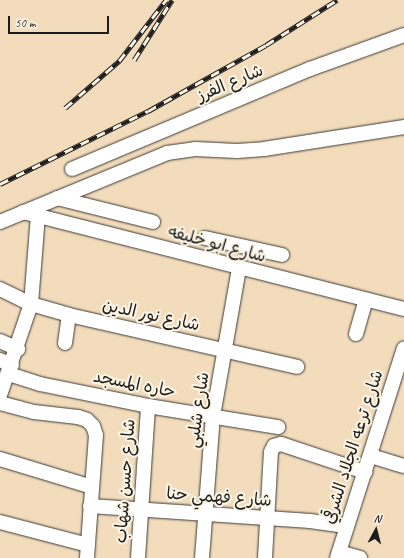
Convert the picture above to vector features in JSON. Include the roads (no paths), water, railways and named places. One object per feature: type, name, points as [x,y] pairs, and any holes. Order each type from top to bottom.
[{"type":"street","name":"شارع الفرز","points":[[72,169],[310,69],[404,35]]},
{"type":"street","points":[[0,222],[167,152],[181,150],[264,150],[404,127]]},
{"type":"street","points":[[56,198],[153,222]]},
{"type":"street","name":"شارع ابو خليفه","points":[[23,212],[239,269],[404,309]]},
{"type":"street","points":[[2,527],[87,551],[96,435],[93,426],[87,420],[1,403],[7,366],[18,349],[32,304],[38,216]]},
{"type":"street","points":[[205,238],[276,254],[266,275]]},
{"type":"street","name":"شارع شلبي","points":[[202,558],[204,514],[213,416],[239,269]]},
{"type":"street","name":"شارع نور الدين","points":[[0,289],[32,304],[69,315],[298,367]]},
{"type":"street","points":[[356,334],[366,300]]},
{"type":"street","points":[[65,344],[69,315]]},
{"type":"street","points":[[0,341],[18,349]]},
{"type":"street","name":"شارع ترعه الجلاد الشرقي","points":[[338,555],[346,526],[401,370],[404,348]]},
{"type":"street","name":"حاره المسجد","points":[[7,366],[40,384],[148,406],[278,427]]},
{"type":"street","name":"شارع حسن شهاب","points":[[138,558],[148,406]]},
{"type":"street","points":[[265,558],[271,452],[278,444],[365,472]]},
{"type":"street","points":[[371,456],[404,466]]},
{"type":"street","points":[[0,459],[92,487]]},
{"type":"street","name":"شارع فهمي حنا","points":[[90,506],[267,518],[346,526]]},
{"type":"street","points":[[338,555],[360,558]]},
{"type":"railway","points":[[65,108],[119,61],[166,0]]},
{"type":"railway","points":[[134,60],[172,0]]},
{"type":"railway","points":[[0,184],[148,111],[266,45],[337,0]]}]
